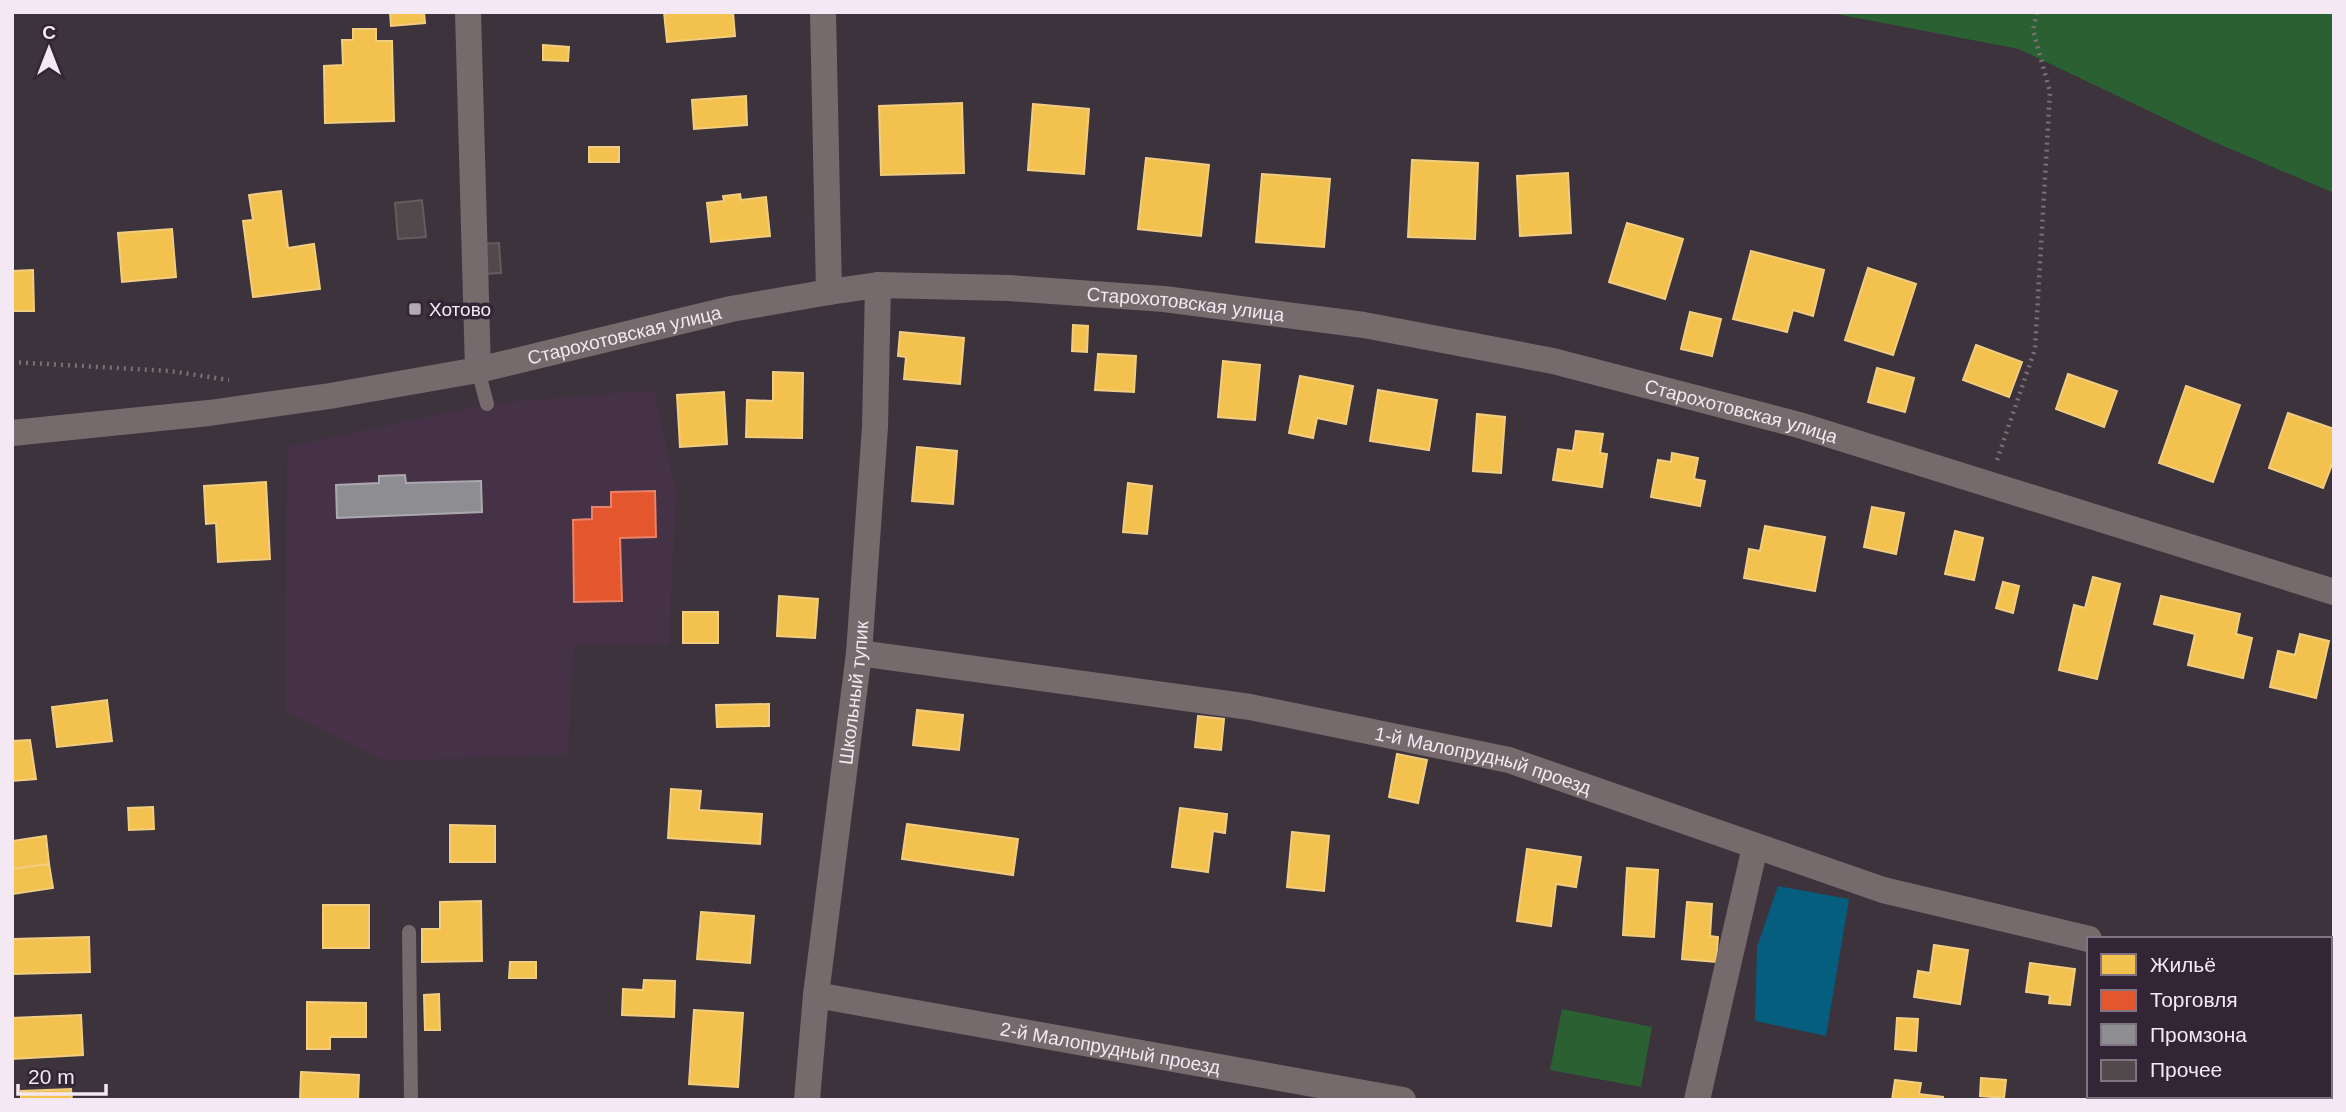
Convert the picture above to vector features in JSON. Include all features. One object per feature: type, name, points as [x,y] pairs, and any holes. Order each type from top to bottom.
[{"type":"street","points":[[468,12],[478,370]]},
{"type":"street","points":[[823,12],[829,292]]},
{"type":"street","name":"Старохотовская улица","points":[[12,433],[209,413],[330,396],[478,370],[731,309],[829,292],[878,285],[1009,288],[1164,299],[1364,324],[1553,361],[1799,425],[2334,593]]},
{"type":"street","name":"Школьный тупик","points":[[807,1100],[817,995],[859,653],[875,427],[878,285]]},
{"type":"street","name":"1-й Малопрудный проезд","points":[[859,653],[1250,708],[1509,760],[1883,890],[2087,939]]},
{"type":"street","points":[[1697,1100],[1755,847]]},
{"type":"street","name":"2-й Малопрудный проезд","points":[[817,995],[1403,1100]]},
{"type":"lane","points":[[478,370],[487,404]]},
{"type":"lane","points":[[409,932],[411,1100]]},
{"type":"path","points":[[1989,484],[2035,349],[2050,92],[2033,30],[2037,12]]},
{"type":"path","points":[[12,362],[170,371],[237,381]]},
{"type":"shaded area","points":[[654,390],[676,492],[669,644],[574,646],[568,755],[385,761],[285,711],[287,447],[487,404]]},
{"type":"green space","points":[[1826,12],[2334,12],[2334,193],[2212,141],[2019,49]]},
{"type":"green space","points":[[1562,1009],[1652,1027],[1641,1087],[1550,1070]]},
{"type":"water","points":[[1778,886],[1849,899],[1826,1036],[1755,1021],[1757,947]]},
{"type":"building: Жильё","points":[[390,12],[424,12],[425,23],[391,26]]},
{"type":"building: Жильё","points":[[664,12],[733,12],[735,36],[667,42]]},
{"type":"building: Жильё","points":[[353,29],[376,29],[376,41],[392,41],[394,121],[325,123],[324,66],[343,65],[342,40],[353,40]]},
{"type":"building: Жильё","points":[[543,45],[569,47],[568,61],[543,60]]},
{"type":"building: Жильё","points":[[746,96],[747,125],[694,129],[692,100]]},
{"type":"building: Жильё","points":[[962,103],[964,173],[881,175],[879,106]]},
{"type":"building: Жильё","points":[[1033,104],[1089,109],[1084,174],[1028,170]]},
{"type":"building: Жильё","points":[[589,147],[619,147],[619,162],[589,162]]},
{"type":"building: Жильё","points":[[1146,158],[1209,165],[1201,236],[1138,229]]},
{"type":"building: Жильё","points":[[1412,160],[1478,163],[1475,239],[1408,237]]},
{"type":"building: Жильё","points":[[1568,173],[1571,233],[1520,236],[1517,176]]},
{"type":"building: Жильё","points":[[1262,174],[1330,179],[1324,247],[1256,242]]},
{"type":"building: Жильё","points":[[281,191],[288,248],[314,244],[320,289],[253,297],[243,221],[253,220],[249,195]]},
{"type":"building: Жильё","points":[[740,194],[741,200],[766,197],[770,236],[711,242],[707,203],[724,201],[723,196]]},
{"type":"building: Жильё","points":[[1627,223],[1683,239],[1665,299],[1609,282]]},
{"type":"building: Жильё","points":[[172,229],[176,277],[122,282],[118,233]]},
{"type":"building: Жильё","points":[[1751,251],[1824,270],[1813,316],[1793,310],[1787,332],[1733,319]]},
{"type":"building: Жильё","points":[[1868,268],[1916,284],[1893,355],[1845,340]]},
{"type":"building: Жильё","points":[[33,270],[34,311],[12,311],[12,271]]},
{"type":"building: Жильё","points":[[1690,312],[1721,319],[1712,356],[1681,349]]},
{"type":"building: Жильё","points":[[1073,325],[1088,326],[1087,352],[1072,351]]},
{"type":"building: Жильё","points":[[900,332],[964,338],[960,384],[904,379],[906,357],[898,356]]},
{"type":"building: Жильё","points":[[1976,345],[2022,362],[2009,397],[1963,380]]},
{"type":"building: Жильё","points":[[1098,354],[1136,356],[1134,392],[1095,390]]},
{"type":"building: Жильё","points":[[1223,361],[1260,365],[1255,420],[1218,417]]},
{"type":"building: Жильё","points":[[1877,368],[1914,378],[1905,412],[1868,402]]},
{"type":"building: Жильё","points":[[773,372],[803,373],[802,438],[746,437],[747,400],[773,401]]},
{"type":"building: Жильё","points":[[2068,374],[2117,391],[2104,427],[2056,409]]},
{"type":"building: Жильё","points":[[1300,376],[1353,386],[1346,424],[1317,418],[1313,438],[1289,433]]},
{"type":"building: Жильё","points":[[2186,386],[2240,405],[2213,482],[2159,463]]},
{"type":"building: Жильё","points":[[1378,390],[1437,400],[1429,450],[1370,441]]},
{"type":"building: Жильё","points":[[724,392],[727,444],[680,447],[677,395]]},
{"type":"building: Жильё","points":[[2288,413],[2334,429],[2334,459],[2323,488],[2269,468]]},
{"type":"building: Жильё","points":[[1477,414],[1505,417],[1501,473],[1473,471]]},
{"type":"building: Жильё","points":[[1576,431],[1603,434],[1600,453],[1607,454],[1602,487],[1553,480],[1558,449],[1573,451]]},
{"type":"building: Жильё","points":[[917,447],[957,451],[953,504],[912,501]]},
{"type":"building: Жильё","points":[[1672,453],[1698,458],[1694,479],[1705,481],[1700,506],[1651,497],[1658,460],[1671,462]]},
{"type":"building: Жильё","points":[[266,482],[270,559],[218,562],[216,523],[206,524],[204,486]]},
{"type":"building: Жильё","points":[[1128,483],[1152,486],[1147,534],[1123,532]]},
{"type":"building: Жильё","points":[[1872,507],[1904,513],[1896,554],[1864,547]]},
{"type":"building: Жильё","points":[[1765,526],[1825,537],[1815,591],[1744,578],[1749,549],[1760,551]]},
{"type":"building: Жильё","points":[[1955,531],[1983,538],[1974,580],[1945,574]]},
{"type":"building: Жильё","points":[[2093,577],[2120,584],[2097,679],[2059,670],[2074,605],[2085,608]]},
{"type":"building: Жильё","points":[[2003,582],[2019,586],[2013,613],[1996,608]]},
{"type":"building: Жильё","points":[[779,596],[818,599],[815,638],[777,636]]},
{"type":"building: Жильё","points":[[2161,596],[2240,614],[2236,634],[2252,638],[2243,678],[2188,665],[2195,634],[2154,624]]},
{"type":"building: Жильё","points":[[683,612],[718,612],[718,643],[683,643]]},
{"type":"building: Жильё","points":[[2300,634],[2329,641],[2316,698],[2270,687],[2278,651],[2295,655]]},
{"type":"building: Жильё","points":[[107,700],[112,741],[57,747],[52,707]]},
{"type":"building: Жильё","points":[[769,704],[769,726],[717,727],[716,705]]},
{"type":"building: Жильё","points":[[917,710],[963,715],[959,750],[913,745]]},
{"type":"building: Жильё","points":[[1198,716],[1224,719],[1221,750],[1195,747]]},
{"type":"building: Жильё","points":[[30,740],[36,779],[12,781],[12,741]]},
{"type":"building: Жильё","points":[[1397,754],[1427,760],[1418,803],[1389,797]]},
{"type":"building: Жильё","points":[[671,789],[701,791],[699,810],[762,814],[760,844],[668,838]]},
{"type":"building: Жильё","points":[[153,807],[154,829],[129,830],[128,808]]},
{"type":"building: Жильё","points":[[1180,808],[1227,814],[1225,833],[1213,831],[1208,872],[1172,867]]},
{"type":"building: Жильё","points":[[907,824],[1018,839],[1013,875],[902,859]]},
{"type":"building: Жильё","points":[[450,825],[495,826],[495,862],[450,862]]},
{"type":"building: Жильё","points":[[1292,832],[1329,836],[1324,891],[1287,887]]},
{"type":"building: Жильё","points":[[46,836],[49,864],[12,869],[12,841]]},
{"type":"building: Жильё","points":[[1527,849],[1581,857],[1576,887],[1556,884],[1551,926],[1517,921]]},
{"type":"building: Жильё","points":[[49,864],[53,888],[12,894],[12,869]]},
{"type":"building: Жильё","points":[[1627,868],[1658,870],[1654,937],[1623,935]]},
{"type":"building: Жильё","points":[[481,901],[482,961],[422,962],[422,929],[440,929],[440,902]]},
{"type":"building: Жильё","points":[[1687,902],[1712,904],[1710,936],[1718,937],[1716,962],[1682,959]]},
{"type":"building: Жильё","points":[[323,905],[369,905],[369,948],[323,948]]},
{"type":"building: Жильё","points":[[701,912],[754,916],[750,963],[697,959]]},
{"type":"building: Жильё","points":[[89,937],[90,972],[12,974],[12,939]]},
{"type":"building: Жильё","points":[[1934,945],[1968,950],[1960,1004],[1914,997],[1918,971],[1930,973]]},
{"type":"building: Жильё","points":[[510,962],[536,962],[536,978],[509,978]]},
{"type":"building: Жильё","points":[[2030,963],[2075,969],[2070,1005],[2049,1003],[2050,995],[2026,992]]},
{"type":"building: Жильё","points":[[644,980],[675,981],[674,1017],[622,1015],[623,989],[643,990]]},
{"type":"building: Жильё","points":[[439,994],[440,1030],[425,1030],[424,995]]},
{"type":"building: Жильё","points":[[307,1002],[366,1003],[366,1037],[330,1037],[330,1049],[307,1049]]},
{"type":"building: Жильё","points":[[694,1010],[743,1013],[738,1087],[689,1084]]},
{"type":"building: Жильё","points":[[81,1015],[83,1055],[12,1059],[12,1018]]},
{"type":"building: Жильё","points":[[1897,1018],[1918,1019],[1916,1051],[1895,1049]]},
{"type":"building: Жильё","points":[[301,1072],[359,1075],[358,1100],[300,1100]]},
{"type":"building: Жильё","points":[[1981,1078],[2006,1080],[2004,1098],[1980,1096]]},
{"type":"building: Жильё","points":[[1895,1080],[1921,1083],[1919,1094],[1943,1097],[1943,1100],[1892,1100]]},
{"type":"building: Жильё","points":[[71,1089],[72,1100],[21,1100],[21,1091]]},
{"type":"building: Торговля","points":[[655,491],[656,537],[620,538],[622,601],[574,602],[573,520],[592,519],[592,507],[611,507],[611,492]]},
{"type":"building: Промзона","points":[[405,475],[406,483],[481,481],[482,512],[337,518],[336,485],[379,483],[379,476]]},
{"type":"building: Прочее","points":[[422,200],[426,237],[398,239],[395,203]]},
{"type":"building: Прочее","points":[[499,243],[501,273],[479,274],[478,244]]},
{"type":"place","name":"Хотово","points":[[415,309]]}]
